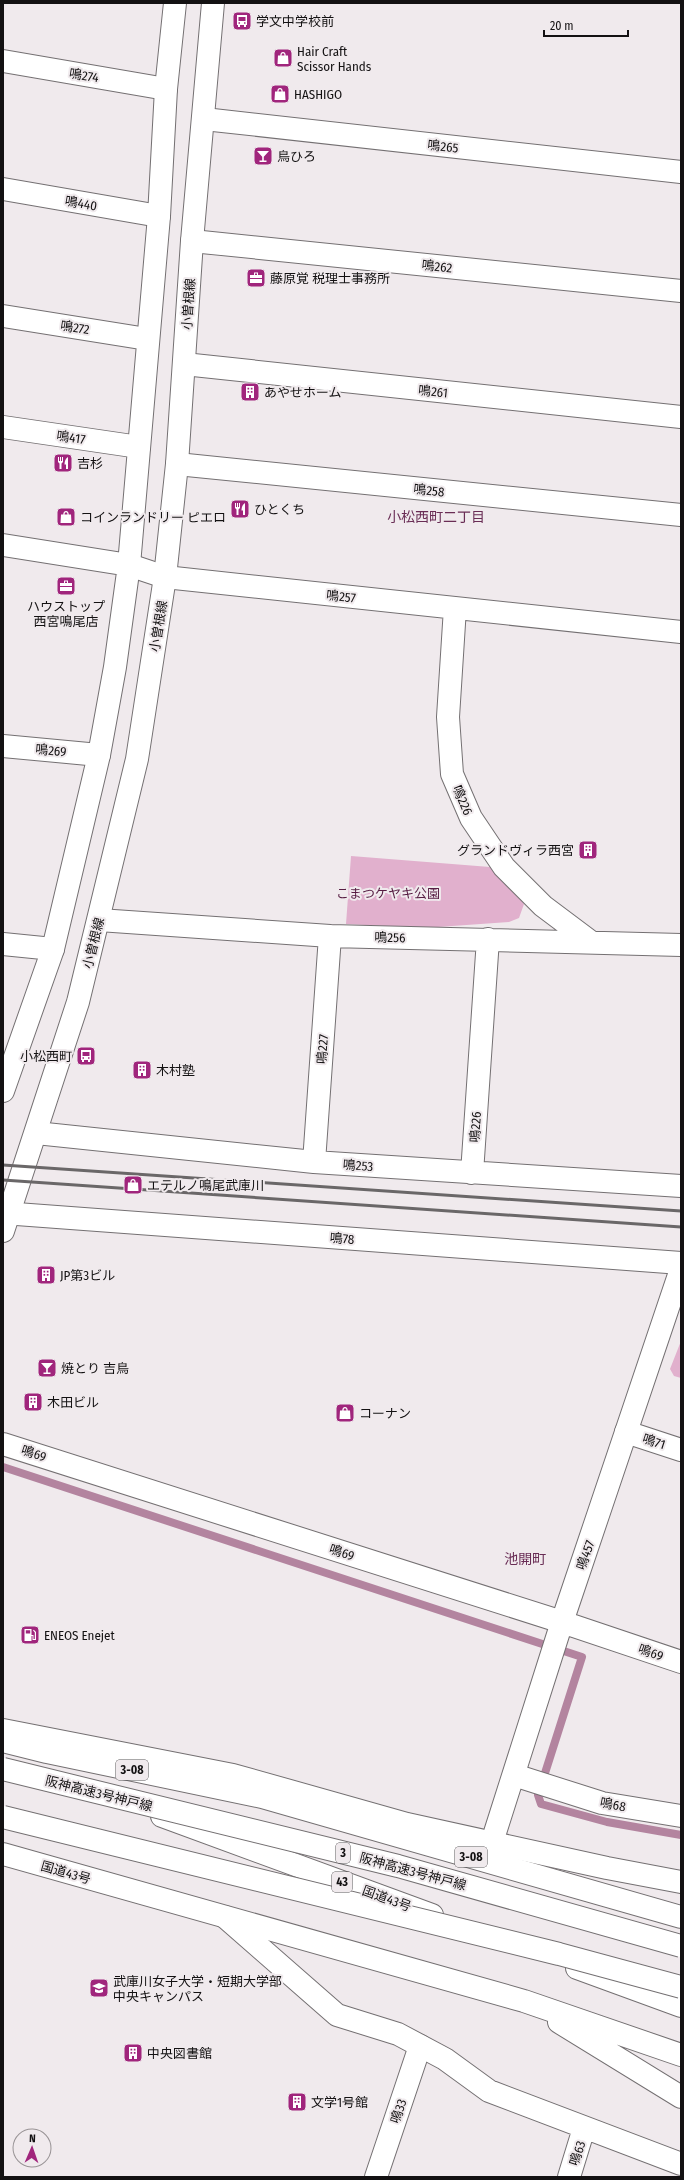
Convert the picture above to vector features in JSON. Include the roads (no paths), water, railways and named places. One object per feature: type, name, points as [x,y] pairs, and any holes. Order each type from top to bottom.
[{"type":"main road","points":[[3,1091],[53,949],[99,755],[115,667],[129,565],[147,339],[159,216],[166,89],[175,3]]},
{"type":"main road","name":"小曽根線","points":[[5,1219],[36,1133],[78,1002],[137,759],[165,577],[176,464],[192,241],[204,119],[213,3]]},
{"type":"main road","name":"鳴274","points":[[3,61],[166,89]]},
{"type":"main road","name":"鳴265","points":[[204,119],[681,172]]},
{"type":"main road","name":"鳴440","points":[[3,189],[159,216]]},
{"type":"main road","name":"鳴262","points":[[192,241],[681,291]]},
{"type":"main road","name":"鳴272","points":[[3,316],[147,339]]},
{"type":"main road","name":"鳴261","points":[[184,364],[681,417]]},
{"type":"main road","name":"鳴417","points":[[3,427],[139,447]]},
{"type":"main road","name":"鳴258","points":[[176,464],[681,515]]},
{"type":"main road","name":"鳴257","points":[[3,545],[129,565],[165,577],[681,632]]},
{"type":"main road","name":"鳴226","points":[[455,608],[448,718],[452,774],[471,818],[504,866],[544,906],[591,942]]},
{"type":"main road","name":"鳴269","points":[[3,746],[99,755]]},
{"type":"main road","name":"鳴256","points":[[99,920],[330,936],[681,945]]},
{"type":"main road","name":"鳴227","points":[[314,1162],[330,936]]},
{"type":"main road","name":"鳴226","points":[[472,1173],[488,939]]},
{"type":"main road","points":[[3,944],[53,949]]},
{"type":"main road","name":"鳴253","points":[[36,1133],[314,1162],[681,1186]]},
{"type":"main road","name":"鳴78","points":[[5,1219],[681,1263]]},
{"type":"main road","name":"鳴457","points":[[492,1842],[531,1780],[556,1640],[681,1269]]},
{"type":"main road","name":"鳴71","points":[[626,1432],[681,1450]]},
{"type":"main road","name":"鳴69","points":[[3,1444],[556,1640],[681,1662]]},
{"type":"main road","points":[[3,1730],[233,1775],[407,1824],[607,1868],[681,1882]]},
{"type":"main road","name":"3-08","points":[[3,1741],[48,1752],[262,1797],[681,1917]]},
{"type":"main road","name":"国道43号","points":[[3,1758],[677,1999]]},
{"type":"main road","name":"阪神高速3号神戸線","points":[[3,1770],[398,1866],[681,1946]]},
{"type":"main road","name":"鳴68","points":[[531,1780],[602,1803],[681,1816]]},
{"type":"main road","points":[[3,1817],[551,1952],[677,1999]]},
{"type":"main road","name":"国道43号","points":[[3,1854],[524,2001],[681,2056]]},
{"type":"main road","points":[[225,1917],[337,2015],[398,2034],[445,2059],[489,2092],[681,2164]]},
{"type":"main road","points":[[524,2001],[681,2097]]},
{"type":"main road","name":"鳴33","points":[[376,2177],[420,2046]]},
{"type":"main road","name":"鳴63","points":[[569,2177],[584,2128]]},
{"type":"waterway","points":[[3,1467],[582,1657],[538,1795],[541,1804],[607,1822],[681,1835]]},
{"type":"railway","points":[[3,1165],[681,1211]]},
{"type":"railway","points":[[3,1180],[681,1227]]},
{"type":"place","name":"学文中学校前","points":[[242,21]]},
{"type":"place","name":"Hair Craft Scissor Hands","points":[[283,58]]},
{"type":"place","name":"HASHIGO","points":[[280,94]]},
{"type":"place","name":"鳥ひろ","points":[[263,156]]},
{"type":"place","name":"藤原覚 税理士事務所","points":[[256,278]]},
{"type":"place","name":"あやせホーム","points":[[250,392]]},
{"type":"place","name":"吉杉","points":[[63,463]]},
{"type":"place","name":"ひとくち","points":[[240,509]]},
{"type":"place","name":"コインランドリー ピエロ","points":[[66,517]]},
{"type":"place","name":"ハウストップ 西宮鳴尾店","points":[[66,586]]},
{"type":"place","name":"グランドヴィラ西宮","points":[[588,850]]},
{"type":"place","name":"小松西町","points":[[86,1056]]},
{"type":"place","name":"木村塾","points":[[142,1070]]},
{"type":"place","name":"エテルノ鳴尾武庫川","points":[[133,1185]]},
{"type":"place","name":"JP第3ビル","points":[[46,1275]]},
{"type":"place","name":"焼とり 吉鳥","points":[[47,1368]]},
{"type":"place","name":"木田ビル","points":[[33,1402]]},
{"type":"place","name":"コーナン","points":[[345,1413]]},
{"type":"place","name":"ENEOS Enejet","points":[[30,1635]]},
{"type":"place","name":"武庫川女子大学・短期大学部 中央キャンパス","points":[[99,1988]]},
{"type":"place","name":"中央図書館","points":[[133,2053]]},
{"type":"place","name":"文学1号館","points":[[297,2102]]},
{"type":"district","name":"小松西町二丁目","points":[[436,517]]},
{"type":"district","name":"池開町","points":[[525,1559]]},
{"type":"park label","name":"こまつケヤキ公園","points":[[388,893]]}]
